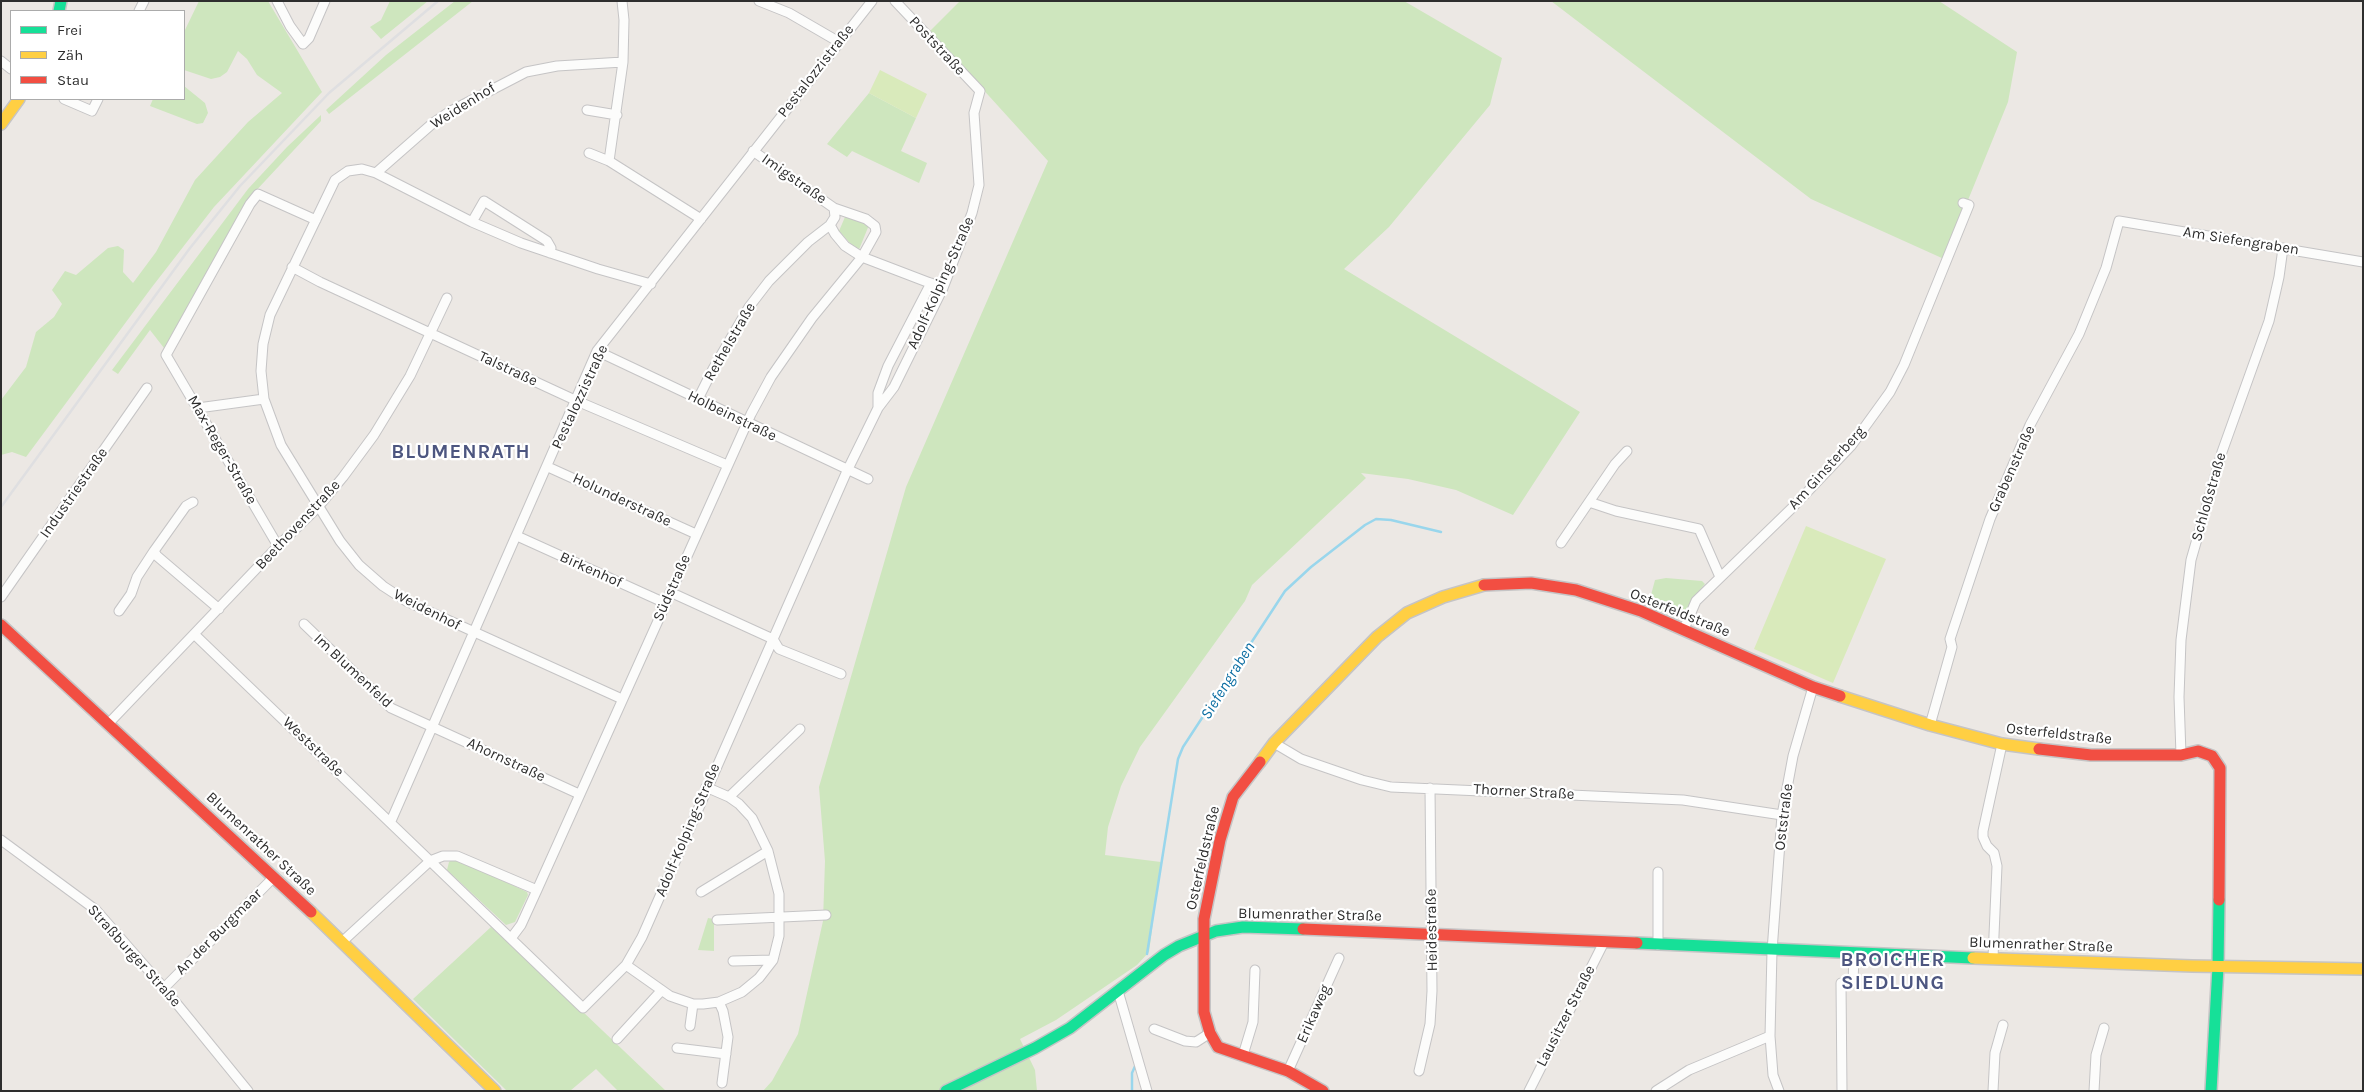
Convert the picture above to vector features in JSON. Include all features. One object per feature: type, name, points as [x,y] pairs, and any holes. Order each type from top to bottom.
[{"type":"street","points":[[279,3],[303,44],[309,38],[326,1]]},
{"type":"street","points":[[609,160],[617,115],[623,62],[624,20],[622,1]]},
{"type":"street","points":[[759,1],[789,13],[839,42]]},
{"type":"street","name":"Pestalozzistraße","points":[[391,821],[548,467],[597,351],[872,1]]},
{"type":"street","name":"Poststraße","points":[[895,1],[980,91]]},
{"type":"street","name":"Weidenhof","points":[[622,699],[406,601],[383,586],[359,565],[340,541],[281,445],[264,399],[261,371],[263,344],[270,314],[335,180],[348,171],[362,169],[376,174],[433,123],[449,112],[526,72],[556,66],[623,62]]},
{"type":"street","name":"Adolf-Kolping-Straße","points":[[583,1008],[626,965],[642,938],[706,787],[847,471],[878,408],[894,387],[943,288],[964,238],[977,196],[979,175],[974,113],[980,91]]},
{"type":"street","points":[[1,124],[18,100]]},
{"type":"street","points":[[66,100],[92,112],[98,100]]},
{"type":"street","points":[[588,110],[617,115]]},
{"type":"street","name":"Imigstraße","points":[[754,150],[834,208],[866,219],[875,226],[876,232],[862,257]]},
{"type":"street","points":[[589,153],[609,160],[702,219]]},
{"type":"street","points":[[376,174],[472,222],[521,243],[651,284]]},
{"type":"street","name":"Max-Reger-Straße","points":[[278,546],[166,354],[250,204],[258,194],[316,220]]},
{"type":"street","points":[[472,222],[484,201],[547,241],[551,248],[550,253]]},
{"type":"street","name":"Am Ginsterberg","points":[[1684,630],[1696,601],[1793,507],[1851,446],[1890,392],[1904,365],[1969,205],[1963,203]]},
{"type":"street","name":"Imigstraße","points":[[834,208],[835,217],[830,225],[845,246],[862,257],[943,288]]},
{"type":"street","name":"Am Siefengraben","points":[[2119,221],[2363,262]]},
{"type":"street","name":"Grabenstraße","points":[[1930,725],[1952,646],[1950,639],[1990,519],[2030,425],[2079,334],[2106,268],[2119,221]]},
{"type":"street","name":"Rethelstraße","points":[[698,399],[712,369],[749,307],[769,281],[808,242],[830,225]]},
{"type":"street","name":"Schloßstraße","points":[[2181,755],[2179,697],[2181,640],[2191,560],[2222,452],[2269,320],[2279,277],[2283,248]]},
{"type":"street","name":"Südstraße","points":[[512,937],[521,925],[537,890],[746,423],[771,377],[801,333],[862,257]]},
{"type":"street","name":"Talstraße","points":[[292,267],[328,286],[431,332],[576,401],[727,465]]},
{"type":"street","name":"Adolf-Kolping-Straße","points":[[878,408],[878,393],[888,366],[931,283]]},
{"type":"street","name":"Beethovenstraße","points":[[109,723],[278,546],[319,506],[374,434],[410,376],[447,298]]},
{"type":"street","name":"Holbeinstraße","points":[[597,351],[847,471],[868,479]]},
{"type":"street","name":"Industriestraße","points":[[1,597],[147,388]]},
{"type":"street","points":[[198,408],[264,399]]},
{"type":"street","points":[[1561,543],[1615,464],[1627,451]]},
{"type":"street","name":"Holunderstraße","points":[[548,467],[696,534]]},
{"type":"street","points":[[119,611],[131,594],[137,577],[154,551],[186,506],[193,502]]},
{"type":"street","points":[[1589,502],[1616,511],[1699,530],[1720,577]]},
{"type":"street","name":"Birkenhof","points":[[517,536],[666,603]]},
{"type":"street","points":[[154,551],[157,556],[219,609]]},
{"type":"street","name":"Osterfeldstraße","points":[[1210,1033],[1204,1012],[1204,919],[1220,840],[1233,798],[1274,743],[1377,637],[1407,613],[1443,597],[1483,584],[1530,583],[1576,590],[1642,611],[1813,686],[1930,725],[2002,744],[2091,755],[2181,755],[2198,751],[2212,756],[2220,768],[2218,967],[2211,1091]]},
{"type":"street","points":[[670,592],[773,639],[779,649],[841,674]]},
{"type":"street","name":"Im Blumenfeld","points":[[304,624],[386,705],[432,727]]},
{"type":"street","name":"Blumenrather Straße","points":[[1,625],[343,941],[495,1091]]},
{"type":"street","name":"Weststraße","points":[[194,634],[391,821],[430,861],[512,937],[583,1008]]},
{"type":"street","name":"Oststraße","points":[[1779,1091],[1773,1075],[1770,1036],[1772,951],[1782,815],[1794,756],[1813,686]]},
{"type":"street","name":"Ahornstraße","points":[[432,727],[579,794]]},
{"type":"street","points":[[729,797],[800,729]]},
{"type":"street","name":"Thorner Straße","points":[[1274,743],[1301,759],[1362,780],[1391,787],[1684,800],[1782,815]]},
{"type":"street","points":[[1993,958],[1996,866],[1994,853],[1987,846],[1983,830],[2002,744]]},
{"type":"street","points":[[626,965],[670,996],[693,1004],[719,1002],[742,992],[760,978],[773,960],[779,936],[780,916],[776,880],[768,851],[752,818],[729,797],[706,787]]},
{"type":"street","name":"Heidestraße","points":[[1420,1071],[1430,1024],[1432,991],[1430,788]]},
{"type":"street","name":"Straßburger Straße","points":[[1,840],[96,910],[164,988],[248,1091]]},
{"type":"street","points":[[700,892],[768,851]]},
{"type":"street","points":[[343,941],[430,861],[443,856],[457,856],[537,890]]},
{"type":"street","points":[[1658,872],[1658,945]]},
{"type":"street","name":"An der Burgmaar","points":[[164,988],[274,877]]},
{"type":"street","points":[[717,920],[826,915]]},
{"type":"street","name":"Blumenrather Straße","points":[[946,1091],[1035,1048],[1070,1028],[1164,955],[1204,935],[1243,927],[1432,933],[1772,951],[2218,967],[2363,969]]},
{"type":"street","name":"Lausitzer Straße","points":[[1529,1091],[1604,942]]},
{"type":"street","points":[[1842,1091],[1841,983],[1853,983],[1854,954]]},
{"type":"street","name":"Erikaweg","points":[[1288,1071],[1340,958]]},
{"type":"street","points":[[733,962],[773,960]]},
{"type":"street","points":[[1243,1055],[1253,1022],[1255,970]]},
{"type":"street","points":[[617,1039],[661,990]]},
{"type":"street","points":[[1118,991],[1147,1091]]},
{"type":"street","points":[[719,1002],[723,1010],[728,1037],[722,1083]]},
{"type":"street","points":[[690,1026],[693,1004]]},
{"type":"street","points":[[1994,1091],[1995,1053],[2003,1025]]},
{"type":"street","points":[[2094,1091],[2096,1055],[2104,1028]]},
{"type":"street","points":[[1154,1029],[1185,1041],[1196,1042],[1210,1033],[1218,1047],[1288,1071],[1323,1091]]},
{"type":"street","points":[[1656,1091],[1689,1070],[1770,1036]]},
{"type":"street","points":[[677,1048],[726,1054]]},
{"type":"green space","points":[[199,1],[268,1],[322,92],[214,207],[26,457],[12,452],[1,455],[1,400],[26,367],[36,332],[54,317],[62,304],[52,290],[65,271],[76,275],[108,248],[118,246],[124,250],[123,272],[133,283],[156,252],[195,180],[248,122],[282,93],[257,75],[247,59],[238,51],[227,72],[220,77],[211,79],[185,70],[185,30]]},
{"type":"green space","points":[[390,1],[428,1],[381,39],[370,27],[381,20]]},
{"type":"green space","points":[[455,1],[473,1],[329,114],[326,110],[386,55]]},
{"type":"green space","points":[[960,1],[1404,1],[1502,58],[1490,105],[1389,227],[1344,269],[1580,412],[1513,515],[1456,490],[1408,479],[1361,473],[1366,478],[1252,585],[1245,601],[1140,747],[1121,786],[1108,827],[1105,855],[1161,862],[1149,952],[1137,965],[1056,1020],[1020,1039],[1035,1070],[1037,1091],[763,1091],[772,1081],[798,1034],[823,921],[825,861],[819,787],[906,487],[1048,161],[930,31]]},
{"type":"green space","points":[[1551,1],[1939,1],[2017,52],[2008,102],[1944,259],[1811,199]]},
{"type":"green space","points":[[880,70],[927,94],[916,118],[869,93]]},
{"type":"green space","points":[[185,87],[205,103],[208,113],[203,123],[197,124],[150,106],[153,100],[185,100]]},
{"type":"green space","points":[[869,93],[916,118],[901,151],[927,163],[919,183],[852,151],[847,157],[827,144]]},
{"type":"green space","points":[[321,115],[321,121],[251,196],[164,348],[150,330],[118,374],[112,370],[248,189],[287,147]]},
{"type":"green space","points":[[849,216],[869,225],[858,252],[839,231],[845,217]]},
{"type":"green space","points":[[1806,526],[1886,559],[1833,683],[1754,649]]},
{"type":"green space","points":[[1666,578],[1702,581],[1705,584],[1692,599],[1680,619],[1648,606],[1655,580]]},
{"type":"green space","points":[[452,859],[457,859],[527,892],[528,895],[515,922],[506,925],[447,870]]},
{"type":"green space","points":[[708,918],[714,919],[714,951],[698,950]]},
{"type":"green space","points":[[491,927],[666,1091],[618,1091],[596,1069],[570,1091],[507,1091],[413,999]]},
{"type":"waterway","name":"Siefengraben","points":[[1147,954],[1178,759],[1183,747],[1285,591],[1311,567],[1365,525],[1376,519],[1391,520],[1441,532]]},
{"type":"waterway","name":"Siefengraben","points":[[1132,1091],[1132,1073],[1136,1064]]},
{"type":"railway","points":[[1,507],[190,248],[240,186],[329,93],[438,1]]},
{"type":"traffic: fast","points":[[59,10],[61,1]]},
{"type":"traffic: fast","points":[[2211,1091],[2218,967],[2219,900]]},
{"type":"traffic: fast","points":[[946,1091],[1035,1048],[1070,1028],[1164,955],[1179,946],[1216,931],[1243,927],[1303,929]]},
{"type":"traffic: fast","points":[[1637,943],[1973,958]]},
{"type":"traffic: slow","points":[[1,124],[18,100]]},
{"type":"traffic: slow","points":[[1260,762],[1274,743],[1377,637],[1407,613],[1443,597],[1484,585]]},
{"type":"traffic: slow","points":[[1840,696],[1930,725],[2002,744],[2039,749]]},
{"type":"traffic: slow","points":[[311,912],[495,1091]]},
{"type":"traffic: slow","points":[[1973,958],[2192,966],[2363,969]]},
{"type":"traffic: jam","points":[[1484,585],[1531,583],[1576,590],[1641,611],[1813,687],[1840,696]]},
{"type":"traffic: jam","points":[[1,625],[311,912]]},
{"type":"traffic: jam","points":[[2039,749],[2091,755],[2181,755],[2198,751],[2212,756],[2220,768],[2219,900]]},
{"type":"traffic: jam","points":[[1260,762],[1233,797],[1220,840],[1204,919],[1204,1012],[1210,1033],[1218,1047],[1288,1071],[1323,1091]]},
{"type":"traffic: jam","points":[[1303,929],[1637,943]]},
{"type":"district","name":"BLUMENRATH","points":[[461,452]]},
{"type":"district","name":"BROICHER SIEDLUNG","points":[[1893,972]]}]
